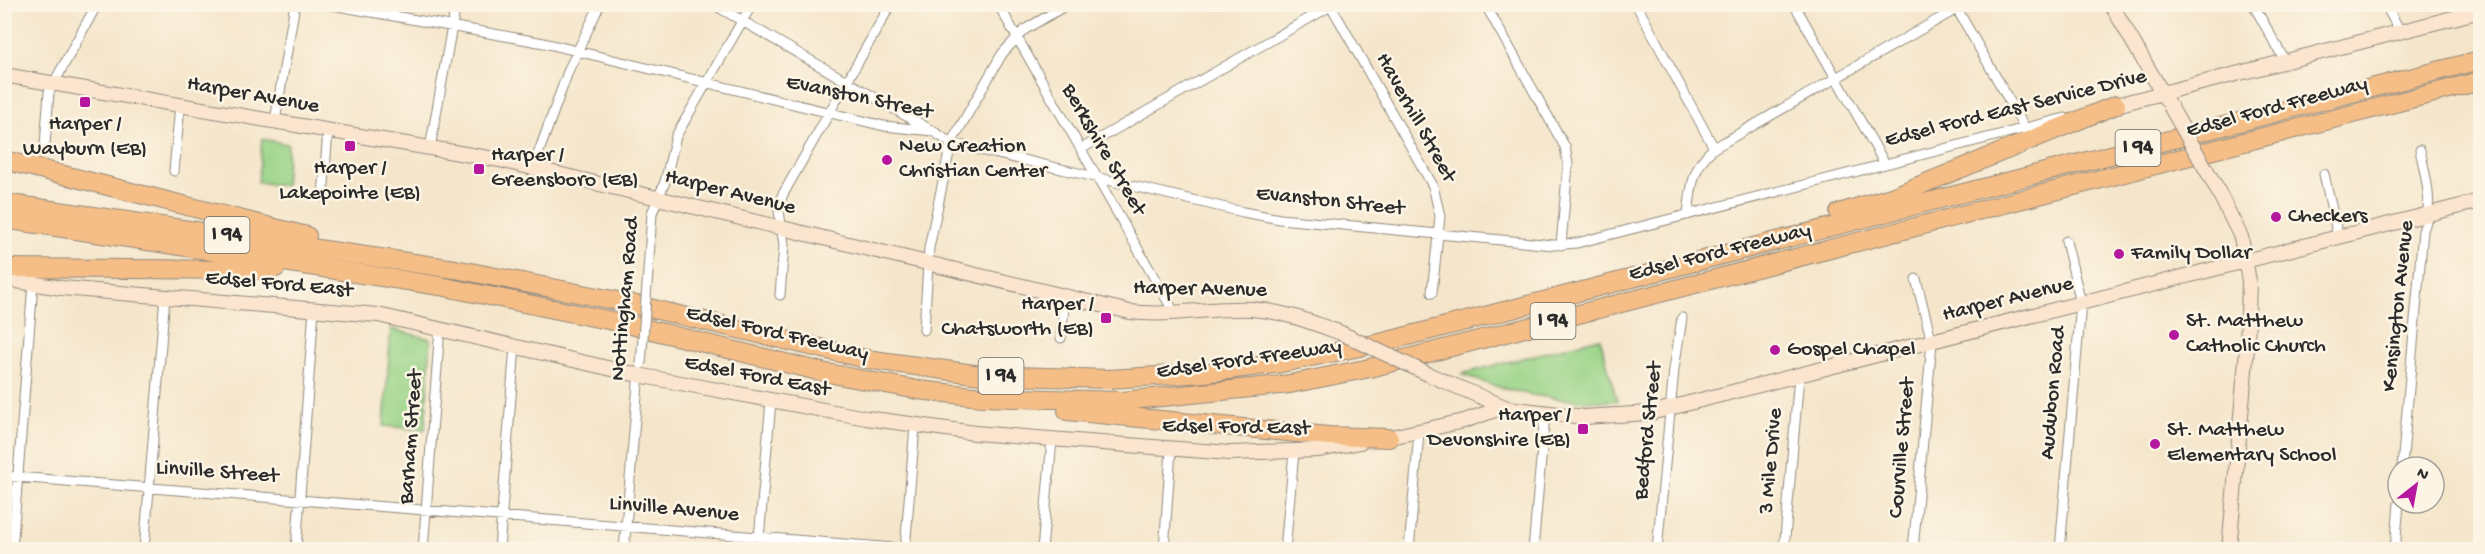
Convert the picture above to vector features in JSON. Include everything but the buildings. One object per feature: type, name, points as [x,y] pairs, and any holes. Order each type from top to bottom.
[{"type":"highway","name":"Edsel Ford Freeway","points":[[4,202],[363,254],[628,303],[878,361],[981,375],[1097,379],[1205,373],[1294,360],[1384,342],[2481,60]]},
{"type":"highway","name":"Edsel Ford Freeway","points":[[4,219],[503,298],[627,324],[822,372],[918,390],[982,397],[1122,401],[1290,384],[1370,368],[2481,81]]},
{"type":"highway","points":[[1795,236],[1807,224],[1894,196],[2116,105]]},
{"type":"highway","points":[[4,160],[305,235],[363,254]]},
{"type":"highway","points":[[4,268],[256,270],[301,265]]},
{"type":"highway","points":[[982,397],[1036,407],[1155,420],[1329,436],[1389,438]]},
{"type":"main road","points":[[2111,4],[2215,185],[2241,237],[2249,281],[2247,348],[2229,549]]},
{"type":"main road","name":"Edsel Ford East Service Drive","points":[[2116,105],[2166,100],[2285,61],[2481,11]]},
{"type":"main road","name":"Harper Avenue","points":[[4,75],[328,130],[533,168],[1130,312],[1174,314],[1237,309],[1271,311],[1301,318],[1341,333],[1504,407],[1545,414],[1607,417],[1671,409],[2481,201]]},
{"type":"main road","name":"Edsel Ford East","points":[[4,279],[33,284],[378,315],[771,400],[915,426],[1052,440],[1230,453],[1294,452],[1319,450],[1419,432],[1504,407]]},
{"type":"street","points":[[45,145],[49,92],[97,4]]},
{"type":"street","points":[[275,121],[295,4]]},
{"type":"street","name":"Evanston Street","points":[[327,4],[577,51],[884,126],[933,131],[951,142],[1271,217],[1561,245]]},
{"type":"street","points":[[430,148],[456,4]]},
{"type":"street","points":[[533,168],[577,51],[600,4]]},
{"type":"street","points":[[713,4],[933,131]]},
{"type":"street","name":"Nottingham Road","points":[[624,549],[652,213],[665,182],[676,136],[752,4]]},
{"type":"street","points":[[780,295],[784,245],[779,211],[785,189],[891,4]]},
{"type":"street","name":"Berkshire Street","points":[[998,4],[1174,314]]},
{"type":"street","points":[[924,330],[929,248],[951,142],[1002,54],[1017,37],[1068,4]]},
{"type":"street","points":[[1485,4],[1565,147],[1568,164],[1561,245]]},
{"type":"street","points":[[1636,4],[1714,148]]},
{"type":"street","points":[[1794,4],[1885,164]]},
{"type":"street","points":[[2253,4],[2285,61]]},
{"type":"street","points":[[2385,4],[2400,31]]},
{"type":"street","points":[[1081,149],[1331,5]]},
{"type":"street","name":"Haverhill Street","points":[[1331,5],[1433,186],[1439,208],[1432,293]]},
{"type":"street","points":[[1688,215],[1693,177],[1697,166],[1714,148],[1961,7],[2025,128]]},
{"type":"street","points":[[174,171],[180,105]]},
{"type":"street","name":"Edsel Ford East Service Drive","points":[[1561,245],[1688,215],[2116,105]]},
{"type":"street","points":[[322,198],[328,130]]},
{"type":"street","name":"Kensington Avenue","points":[[2403,455],[2423,231],[2429,214],[2430,199],[2420,150]]},
{"type":"street","points":[[2324,174],[2338,237]]},
{"type":"street","name":"Audubon Road","points":[[2060,549],[2081,303],[2066,241]]},
{"type":"street","name":"Courville Street","points":[[1913,549],[1932,342],[1916,279]]},
{"type":"street","points":[[12,549],[33,284]]},
{"type":"street","points":[[144,549],[165,296]]},
{"type":"street","points":[[1061,338],[1065,297]]},
{"type":"street","points":[[296,549],[314,309]]},
{"type":"street","name":"Bedford Street","points":[[1657,549],[1678,336],[1682,318]]},
{"type":"street","name":"Barham Street","points":[[423,549],[440,328]]},
{"type":"street","points":[[499,549],[515,346]]},
{"type":"street","name":"3 Mile Drive","points":[[1784,549],[1799,376]]},
{"type":"street","points":[[758,549],[771,400]]},
{"type":"street","points":[[1533,549],[1545,414]]},
{"type":"street","points":[[905,549],[915,426]]},
{"type":"street","points":[[1408,549],[1419,432]]},
{"type":"street","points":[[1042,549],[1052,440]]},
{"type":"street","points":[[1164,549],[1172,450]]},
{"type":"street","points":[[1285,549],[1294,452]]},
{"type":"street","name":"Linville Street","points":[[4,476],[426,509]]},
{"type":"street","name":"Linville Avenue","points":[[426,509],[919,549]]},
{"type":"street","points":[[2395,549],[2398,515]]},
{"type":"green space","points":[[262,139],[288,144],[285,186],[258,182]]},
{"type":"green space","points":[[391,329],[431,339],[425,430],[384,426]]},
{"type":"green space","points":[[1600,338],[1617,401],[1577,401],[1538,396],[1500,387],[1462,374]]},
{"type":"place","name":"Harper / Wayburn (EB)","points":[[85,102]]},
{"type":"place","name":"Harper / Lakepointe (EB)","points":[[350,146]]},
{"type":"place","name":"New Creation Christian Center","points":[[887,160]]},
{"type":"place","name":"Harper / Greensboro (EB)","points":[[479,169]]},
{"type":"place","name":"Checkers","points":[[2276,217]]},
{"type":"place","name":"Family Dollar","points":[[2119,254]]},
{"type":"place","name":"Harper / Chatsworth (EB)","points":[[1106,318]]},
{"type":"place","name":"St. Matthew Catholic Church","points":[[2174,335]]},
{"type":"place","name":"Gospel Chapel","points":[[1775,350]]},
{"type":"place","name":"Harper / Devonshire (EB)","points":[[1583,429]]},
{"type":"place","name":"St. Matthew Elementary School","points":[[2155,444]]}]
